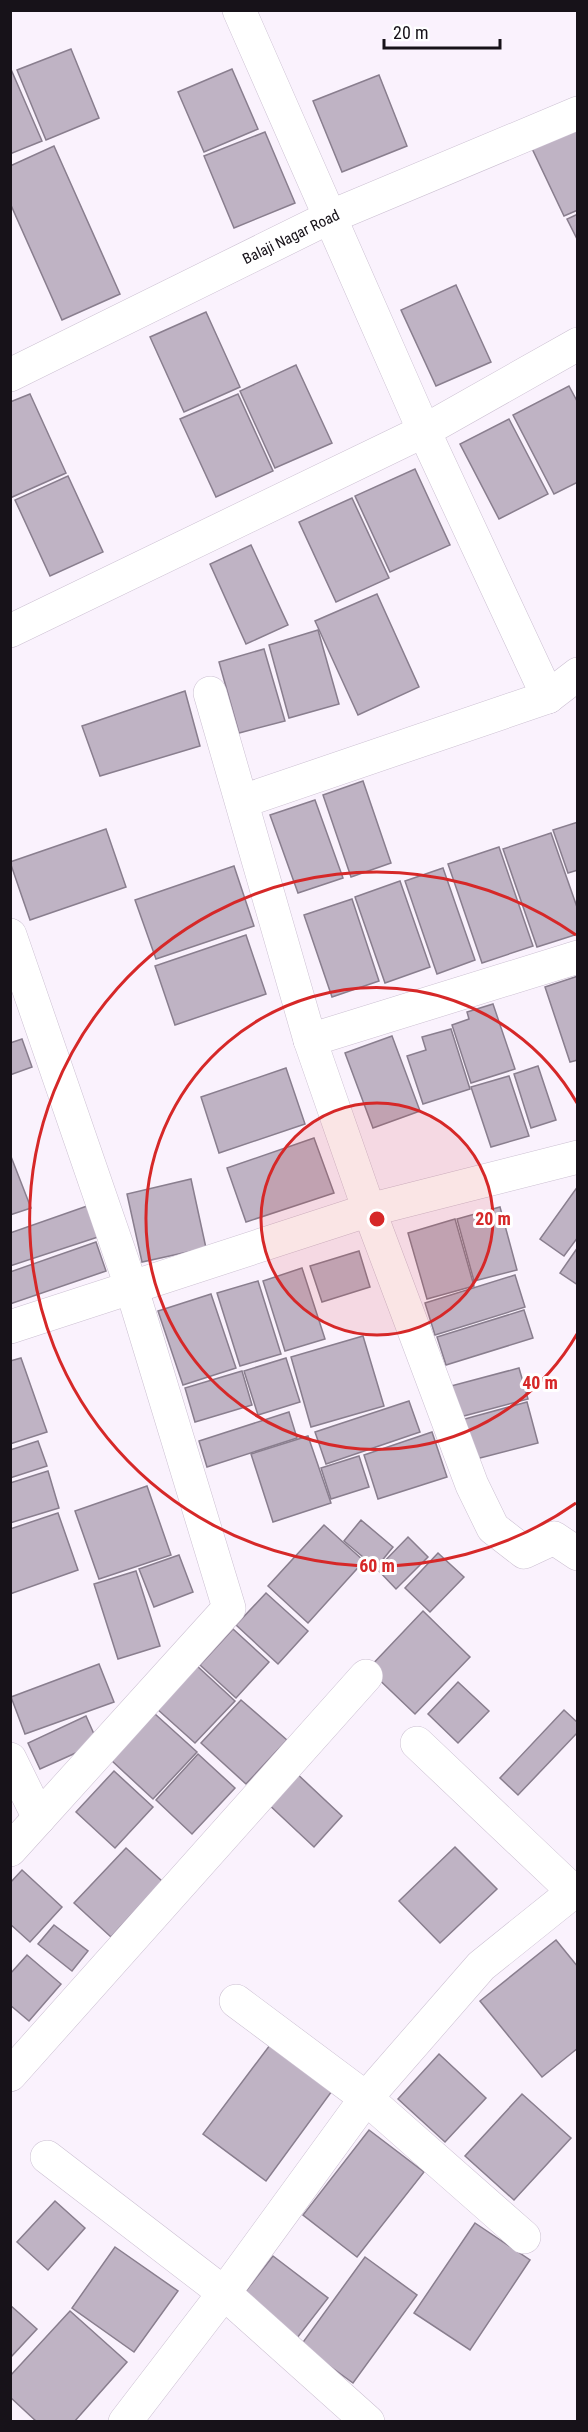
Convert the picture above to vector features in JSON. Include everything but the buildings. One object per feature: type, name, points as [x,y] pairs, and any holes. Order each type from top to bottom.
[{"type":"street","points":[[239,10],[332,216],[424,431],[548,697]]},
{"type":"street","name":"Balaji Nagar Road","points":[[10,375],[332,216],[578,113]]},
{"type":"street","points":[[10,631],[424,431],[578,344]]},
{"type":"street","points":[[243,801],[548,697],[578,674]]},
{"type":"street","points":[[210,693],[243,801],[310,1040],[369,1210],[472,1485],[493,1528],[524,1552],[554,1538],[578,1554]]},
{"type":"street","points":[[10,935],[131,1286],[229,1608],[10,1850]]},
{"type":"street","points":[[310,1040],[578,957]]},
{"type":"street","points":[[10,1327],[369,1210],[578,1157]]},
{"type":"street","points":[[10,2075],[366,1676]]},
{"type":"street","points":[[125,2421],[224,2293],[366,2098],[481,1966],[575,1889],[417,1743]]},
{"type":"street","points":[[10,1759],[39,1818]]},
{"type":"street","points":[[236,2001],[366,2098],[524,2236]]},
{"type":"street","points":[[47,2157],[224,2293],[368,2421]]}]
